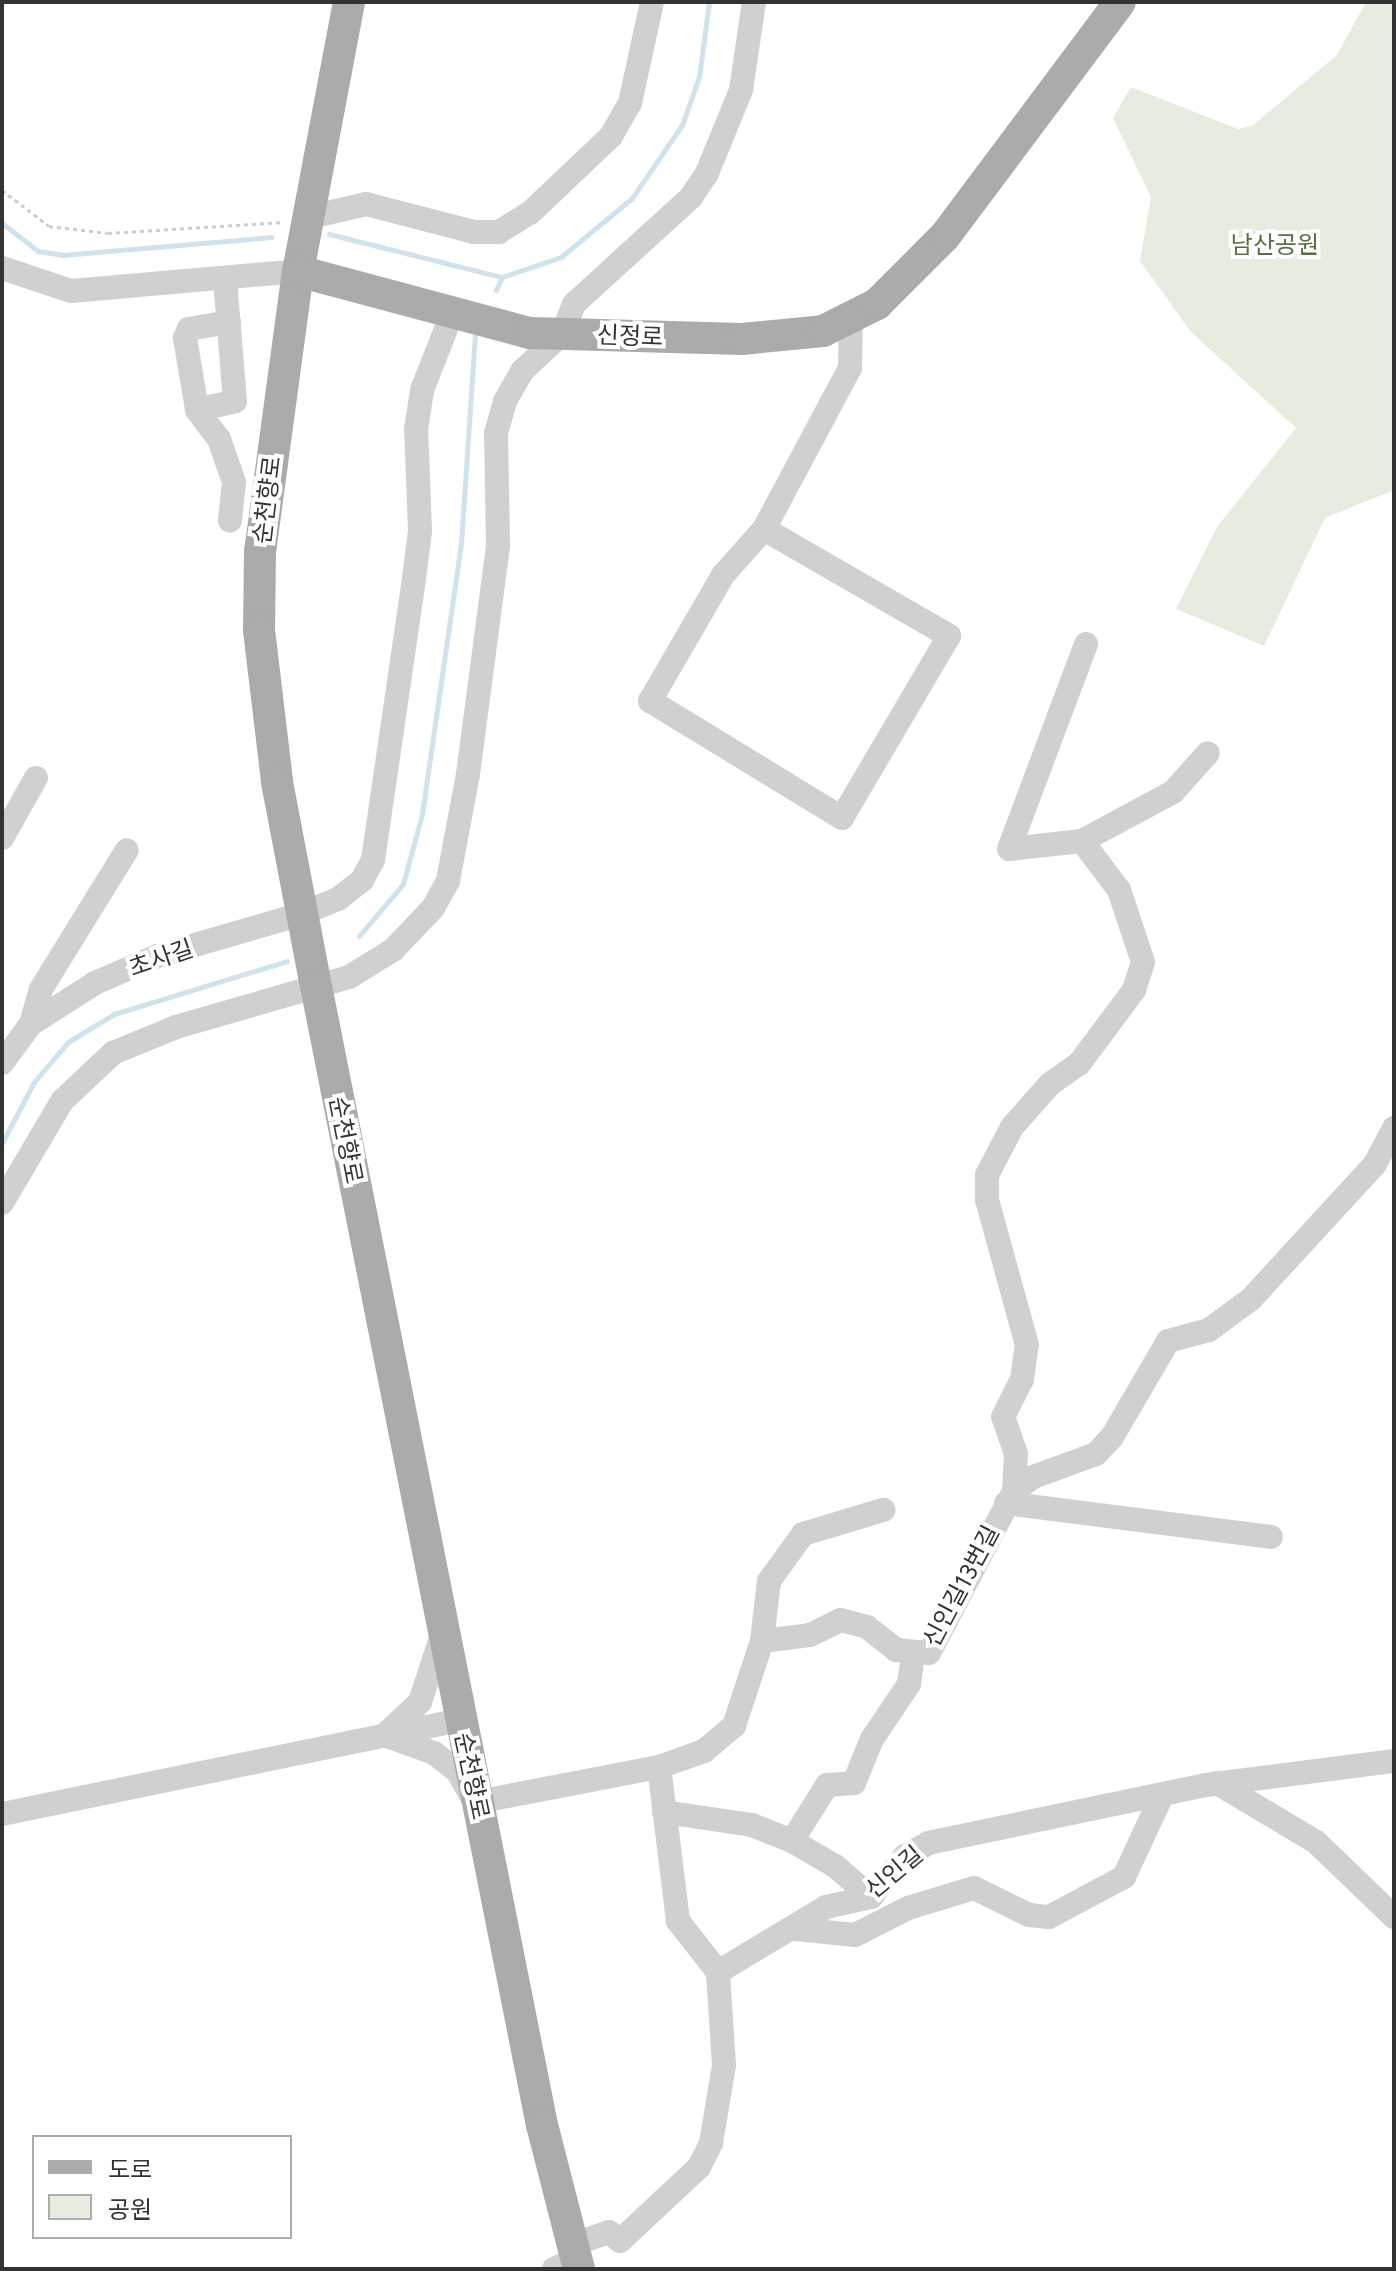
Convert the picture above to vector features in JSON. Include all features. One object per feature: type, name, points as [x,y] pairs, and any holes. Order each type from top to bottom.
[{"type":"main road","name":"순천향로","points":[[349,2],[298,271],[260,551],[259,630],[277,782],[302,914],[569,2262]]},
{"type":"main road","name":"신정로","points":[[298,271],[530,333],[791,337],[851,318],[899,284],[945,236],[1120,2]]},
{"type":"street","points":[[306,218],[366,204],[474,232],[510,226],[611,136],[630,103],[652,2]]},
{"type":"street","points":[[2,1203],[62,1101],[113,1053],[176,1027],[349,977],[393,950],[418,929],[448,881],[492,608],[496,433],[522,371],[562,334],[574,304],[691,197],[707,173],[741,90],[754,2]]},
{"type":"street","name":"신정로","points":[[2,268],[71,291],[298,271]]},
{"type":"street","points":[[197,410],[233,405],[225,279]]},
{"type":"street","name":"초사길","points":[[31,1024],[95,983],[157,956],[302,914],[338,899],[373,860],[420,531],[416,429],[422,390],[452,314]]},
{"type":"street","points":[[764,529],[949,636],[842,818],[650,701],[708,597],[764,529],[850,368],[851,318]]},
{"type":"street","points":[[229,322],[185,333],[197,410],[219,439],[234,482],[230,521]]},
{"type":"street","points":[[1086,644],[1009,849],[1082,841],[1173,792],[1208,753]]},
{"type":"street","points":[[2,838],[36,778]]},
{"type":"street","points":[[1010,1497],[1016,1454],[1003,1417],[1022,1379],[1027,1345],[987,1200],[987,1175],[1012,1127],[1050,1084],[1079,1064],[1134,990],[1143,962],[1119,890],[1082,841]]},
{"type":"street","points":[[2,1061],[31,1024],[41,989],[127,850]]},
{"type":"street","points":[[1010,1497],[1033,1477],[1096,1454],[1112,1437],[1168,1341],[1209,1330],[1251,1299],[1375,1164],[1394,1128]]},
{"type":"street","points":[[1010,1497],[1271,1537]]},
{"type":"street","name":"신인길13번길","points":[[762,1641],[810,1635],[841,1620],[867,1627],[913,1656],[929,1653],[1010,1497]]},
{"type":"street","points":[[384,1735],[434,1753],[458,1772],[478,1806],[659,1767],[704,1751],[734,1726],[762,1641],[766,1590],[803,1534],[883,1510]]},
{"type":"street","points":[[384,1735],[420,1702],[443,1631]]},
{"type":"street","points":[[792,1841],[827,1785],[854,1783],[872,1739],[909,1684],[913,1656]]},
{"type":"street","points":[[2,1814],[460,1720]]},
{"type":"street","name":"신인길","points":[[718,1972],[796,1929],[826,1907],[871,1897],[894,1865],[928,1843],[1217,1783],[1394,1761]]},
{"type":"street","points":[[569,2262],[609,2232],[620,2241],[699,2167],[711,2143],[724,2065],[718,1972],[678,1921],[659,1767]]},
{"type":"street","points":[[1217,1783],[1316,1842],[1394,1917]]},
{"type":"street","points":[[796,1929],[855,1935],[908,1908],[974,1888],[1029,1915],[1049,1917],[1124,1877],[1162,1795]]},
{"type":"street","points":[[664,1812],[752,1825],[792,1841],[835,1866],[871,1897]]},
{"type":"path","points":[[2,190],[49,226],[108,233],[306,218]]},
{"type":"green space","name":"남산공원","points":[[1366,2],[1394,2],[1394,490],[1325,518],[1264,646],[1176,609],[1217,527],[1296,428],[1191,332],[1140,261],[1151,197],[1113,118],[1131,87],[1238,129],[1252,126],[1337,55]]},
{"type":"waterway","points":[[329,234],[502,277],[561,257],[632,198],[682,125],[699,77],[709,2]]},
{"type":"waterway","points":[[2,223],[38,251],[62,255],[271,237]]},
{"type":"waterway","points":[[496,290],[502,277]]},
{"type":"waterway","points":[[359,936],[403,884],[422,814],[461,544],[475,335]]},
{"type":"waterway","points":[[2,1143],[34,1082],[68,1042],[114,1014],[287,961]]}]
